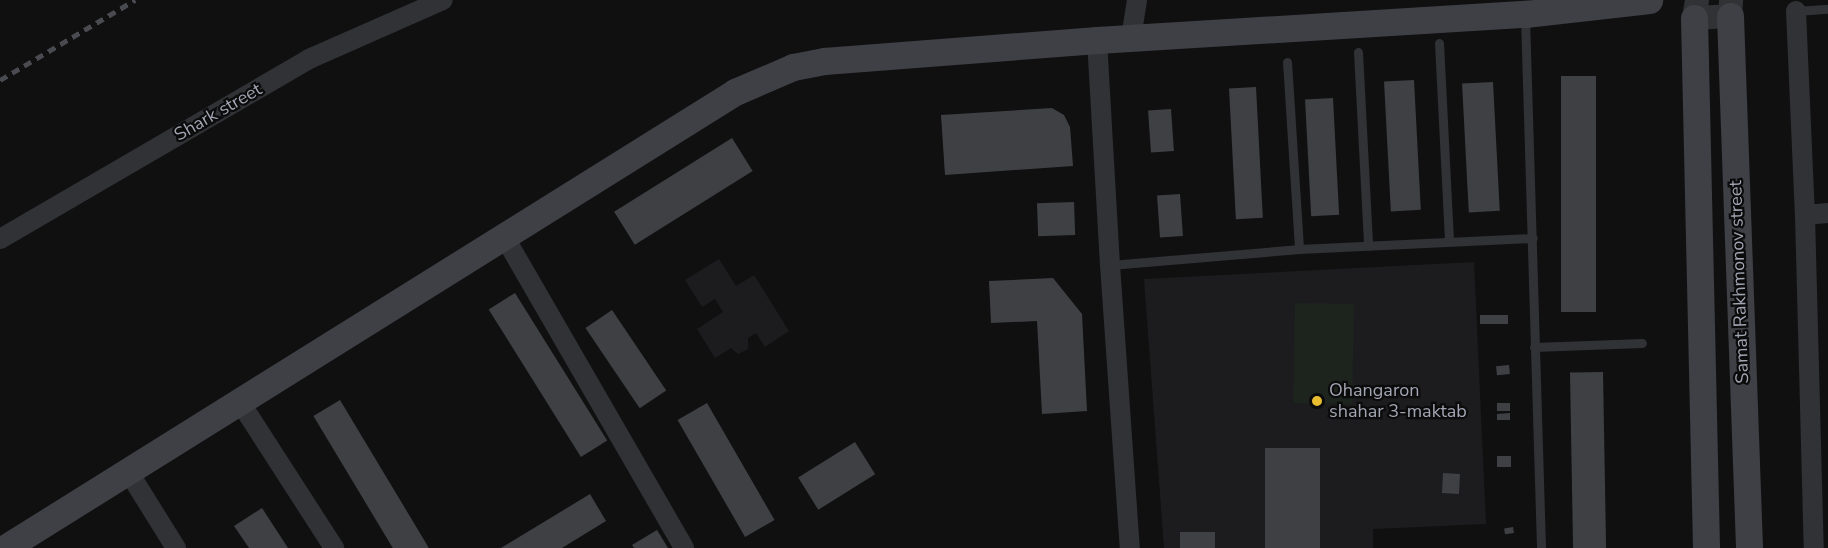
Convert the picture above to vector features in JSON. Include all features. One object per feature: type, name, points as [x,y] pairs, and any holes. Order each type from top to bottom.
[{"type":"main road","points":[[4,548],[735,92],[793,67],[824,61],[1097,40],[1525,14],[1649,0]]},
{"type":"main road","name":"Samat Rakhmonov street","points":[[1731,8],[1749,548]]},
{"type":"main road","points":[[1696,9],[1706,548]]},
{"type":"street","name":"Shark street","points":[[0,239],[309,59],[443,0]]},
{"type":"street","points":[[1131,38],[1137,0]]},
{"type":"street","points":[[1696,9],[1731,8]]},
{"type":"street","points":[[1796,11],[1806,215],[1814,548]]},
{"type":"street","points":[[1097,40],[1130,548]]},
{"type":"street","points":[[1806,215],[1828,213]]},
{"type":"street","points":[[504,236],[684,548]]},
{"type":"street","points":[[240,402],[334,548]]},
{"type":"street","points":[[128,471],[176,548]]},
{"type":"lane","points":[[1796,11],[1828,9]]},
{"type":"lane","points":[[1525,14],[1541,548]]},
{"type":"lane","points":[[1439,43],[1449,241]]},
{"type":"lane","points":[[1359,52],[1368,246]]},
{"type":"lane","points":[[1287,62],[1299,249]]},
{"type":"lane","points":[[1110,265],[1299,249],[1533,237]]},
{"type":"lane","points":[[1534,347],[1642,343]]},
{"type":"shaded area","points":[[719,259],[736,286],[754,275],[789,331],[765,347],[756,333],[748,338],[748,349],[738,354],[731,348],[715,358],[697,329],[723,312],[715,299],[702,307],[685,280]]},
{"type":"shaded area","name":"Ohangaron shahar 3-maktab","points":[[1474,262],[1486,524],[1373,529],[1373,548],[1164,548],[1144,279]]},
{"type":"shaded area","points":[[1295,303],[1354,304],[1352,404],[1293,403]]},
{"type":"building","points":[[1561,76],[1596,76],[1596,312],[1561,312]]},
{"type":"building","points":[[1414,80],[1421,210],[1391,211],[1384,82]]},
{"type":"building","points":[[1493,82],[1500,211],[1469,212],[1462,84]]},
{"type":"building","points":[[1256,87],[1263,218],[1236,219],[1229,88]]},
{"type":"building","points":[[1333,98],[1339,215],[1311,216],[1305,99]]},
{"type":"building","points":[[1052,108],[1064,115],[1070,127],[1073,166],[945,175],[941,115]]},
{"type":"building","points":[[1171,109],[1174,151],[1151,153],[1148,111]]},
{"type":"building","points":[[732,138],[753,171],[635,245],[614,212]]},
{"type":"building","points":[[1180,194],[1183,236],[1160,238],[1157,196]]},
{"type":"building","points":[[1074,202],[1075,235],[1038,236],[1037,203]]},
{"type":"building","points":[[1053,278],[1082,314],[1087,411],[1042,414],[1037,321],[991,323],[989,281]]},
{"type":"building","points":[[515,293],[607,441],[581,457],[489,309]]},
{"type":"building","points":[[612,310],[666,390],[640,408],[585,328]]},
{"type":"building","points":[[1480,315],[1508,315],[1508,324],[1480,324]]},
{"type":"building","points":[[1509,365],[1510,374],[1497,375],[1496,366]]},
{"type":"building","points":[[1603,372],[1606,548],[1573,548],[1570,373]]},
{"type":"building","points":[[340,400],[429,547],[393,548],[313,416]]},
{"type":"building","points":[[707,403],[775,520],[745,537],[678,420]]},
{"type":"building","points":[[1497,403],[1510,403],[1510,411],[1497,411]]},
{"type":"building","points":[[1510,413],[1510,420],[1497,420],[1497,414]]},
{"type":"building","points":[[855,442],[875,474],[818,510],[798,478]]},
{"type":"building","points":[[1265,448],[1320,448],[1320,548],[1265,548]]},
{"type":"building","points":[[1497,456],[1511,456],[1511,467],[1497,467]]},
{"type":"building","points":[[1443,473],[1460,474],[1459,494],[1442,493]]},
{"type":"building","points":[[590,494],[606,521],[562,548],[501,548]]},
{"type":"building","points":[[262,508],[288,548],[249,548],[234,526]]},
{"type":"building","points":[[1513,527],[1514,533],[1505,534],[1504,528]]},
{"type":"building","points":[[657,530],[668,548],[634,548],[632,545]]},
{"type":"building","points":[[1180,532],[1215,532],[1215,548],[1180,548]]},
{"type":"railway","points":[[0,80],[135,0]]},
{"type":"place","name":"Ohangaron shahar 3-maktab","points":[[1317,401]]}]
